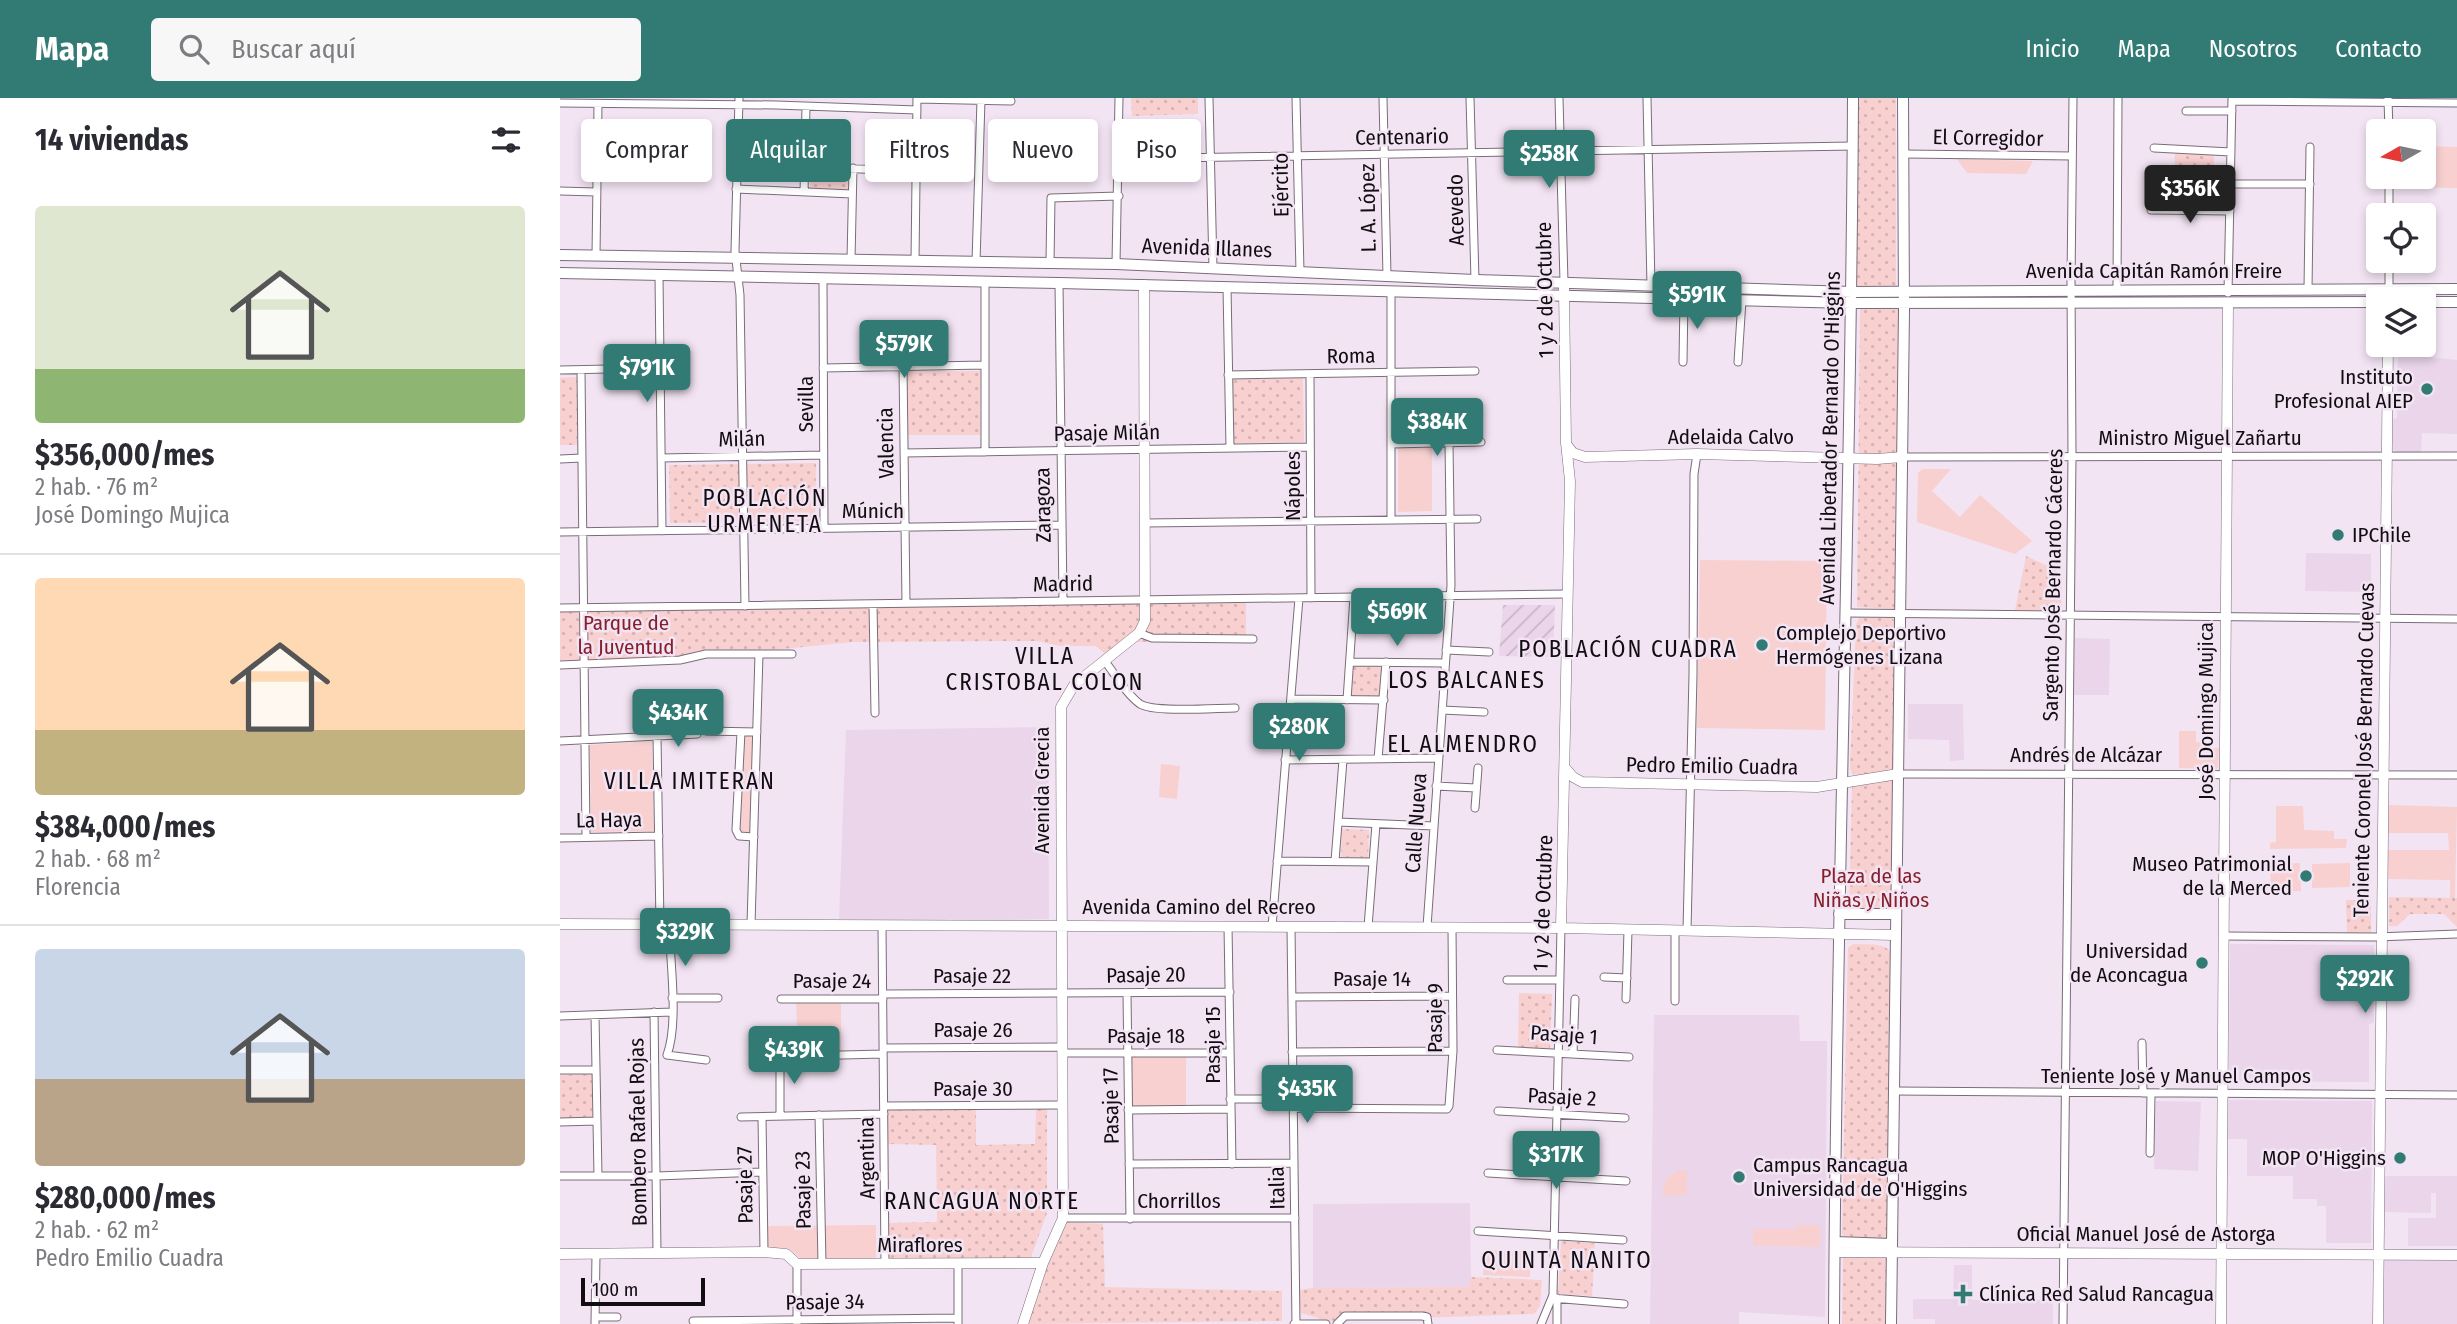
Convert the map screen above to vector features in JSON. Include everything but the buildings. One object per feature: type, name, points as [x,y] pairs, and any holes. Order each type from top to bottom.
[{"type":"main road","name":"Avenida Libertador Bernardo O'Higgins","points":[[1834,1324],[1853,98]]},
{"type":"main road","points":[[1891,1324],[1904,297],[1903,98]]},
{"type":"main road","name":"Avenida Illanes","points":[[560,255],[1116,264],[1651,286],[1852,298]]},
{"type":"main road","points":[[1056,263],[1059,282]]},
{"type":"main road","points":[[1095,284],[1113,273],[1116,264]]},
{"type":"main road","points":[[1144,285],[1149,276],[1167,266]]},
{"type":"main road","points":[[1198,267],[1201,274],[1199,286]]},
{"type":"main road","name":"Avenida Illanes","points":[[560,273],[1059,282],[1684,299],[1852,298]]},
{"type":"main road","name":"Avenida Capitán Ramón Freire","points":[[2436,291],[2457,289]]},
{"type":"main road","name":"Avenida Capitán Ramón Freire","points":[[2071,296],[2117,291],[2308,290],[2366,293]]},
{"type":"main road","name":"Avenida Capitán Ramón Freire","points":[[1852,298],[2071,296],[2228,303],[2366,302]]},
{"type":"main road","points":[[2436,302],[2457,302]]},
{"type":"main road","points":[[1839,914],[1896,914]]},
{"type":"main road","points":[[1835,1247],[1892,1248]]},
{"type":"street","points":[[855,108],[856,98]]},
{"type":"street","points":[[1119,98],[1119,119]]},
{"type":"street","points":[[1209,98],[1213,268]]},
{"type":"street","name":"Ejército","points":[[1296,98],[1300,272]]},
{"type":"street","name":"L. A. López","points":[[1383,98],[1387,276]]},
{"type":"street","name":"Acevedo","points":[[1470,98],[1475,280]]},
{"type":"street","name":"1 y 2 de Octubre","points":[[1541,1324],[1555,1298],[1566,768],[1570,481],[1566,443],[1559,98]]},
{"type":"street","points":[[1647,98],[1651,286]]},
{"type":"street","name":"Sargento José Bernardo Cáceres","points":[[2063,1324],[2073,98]]},
{"type":"street","points":[[2117,291],[2118,98]]},
{"type":"street","points":[[917,119],[918,99],[1011,101]]},
{"type":"street","points":[[2232,99],[2457,103]]},
{"type":"street","name":"José Domingo Mujica","points":[[2221,1324],[2228,290],[2232,99]]},
{"type":"street","points":[[976,262],[981,100]]},
{"type":"street","points":[[2388,100],[2389,119]]},
{"type":"street","points":[[560,103],[738,102],[917,110]]},
{"type":"street","points":[[738,102],[736,258],[739,278],[745,606]]},
{"type":"street","points":[[596,256],[598,104]]},
{"type":"street","points":[[806,107],[806,119]]},
{"type":"street","points":[[2186,111],[2232,111]]},
{"type":"street","name":"Centenario","points":[[1201,158],[1853,146]]},
{"type":"street","points":[[2308,290],[2310,147]]},
{"type":"street","points":[[2154,148],[2231,152]]},
{"type":"street","name":"El Corregidor","points":[[1904,154],[2072,156]]},
{"type":"street","points":[[851,260],[853,168],[865,169]]},
{"type":"street","points":[[804,182],[804,192]]},
{"type":"street","points":[[915,261],[916,182]]},
{"type":"street","points":[[1116,264],[1119,182]]},
{"type":"street","points":[[2231,184],[2310,184]]},
{"type":"street","points":[[736,190],[852,194]]},
{"type":"street","points":[[560,191],[597,191]]},
{"type":"street","points":[[1056,263],[1050,200],[1052,196],[1119,196]]},
{"type":"street","points":[[2151,210],[2230,211]]},
{"type":"street","points":[[659,276],[662,531]]},
{"type":"street","name":"Sevilla","points":[[823,279],[824,528]]},
{"type":"street","points":[[985,282],[985,452]]},
{"type":"street","name":"Zaragoza","points":[[1059,282],[1059,451],[1063,601]]},
{"type":"street","points":[[1144,285],[1146,600],[1145,621],[1139,633],[1152,638],[1253,639]]},
{"type":"street","points":[[1227,287],[1230,448]]},
{"type":"street","points":[[1391,291],[1391,519]]},
{"type":"street","points":[[1683,362],[1684,299]]},
{"type":"street","points":[[1738,362],[1742,300]]},
{"type":"street","name":"Teniente Coronel José Bernardo Cuevas","points":[[2378,1324],[2388,357]]},
{"type":"street","points":[[823,368],[985,365]]},
{"type":"street","name":"Valencia","points":[[903,366],[906,603]]},
{"type":"street","points":[[560,370],[660,368]]},
{"type":"street","points":[[582,370],[586,837]]},
{"type":"street","name":"Roma","points":[[1228,375],[1475,371]]},
{"type":"street","name":"Nápoles","points":[[1310,374],[1311,598]]},
{"type":"street","points":[[1391,444],[1481,442]]},
{"type":"street","points":[[1566,443],[1573,453],[1585,457],[1575,466],[1570,481]]},
{"type":"street","name":"Calle Nueva","points":[[1427,927],[1449,595],[1449,444]]},
{"type":"street","name":"Pasaje Milán","points":[[904,453],[1310,447]]},
{"type":"street","points":[[1687,931],[1694,474],[1697,454]]},
{"type":"street","name":"Adelaida Calvo","points":[[1585,457],[1697,454],[1877,459],[1902,457]]},
{"type":"street","name":"Milán","points":[[661,458],[823,455]]},
{"type":"street","name":"Ministro Miguel Zañartu","points":[[1902,457],[2457,456]]},
{"type":"street","points":[[560,459],[582,458]]},
{"type":"street","points":[[1145,523],[1477,519]]},
{"type":"street","name":"Múnich","points":[[560,532],[1060,525]]},
{"type":"street","name":"Madrid","points":[[560,608],[1567,594]]},
{"type":"street","points":[[1347,700],[1354,597]]},
{"type":"street","points":[[1272,927],[1299,598]]},
{"type":"street","points":[[873,604],[875,713]]},
{"type":"street","points":[[1846,613],[2457,619]]},
{"type":"street","name":"Avenida Grecia","points":[[1023,1324],[1043,1263],[1063,1218],[1061,707],[1074,685],[1139,633]]},
{"type":"street","points":[[1446,650],[1489,652]]},
{"type":"street","points":[[560,665],[680,660],[706,654],[792,654]]},
{"type":"street","points":[[751,925],[759,654]]},
{"type":"street","points":[[1104,660],[1143,706],[1163,709],[1235,708]]},
{"type":"street","points":[[1350,662],[1445,663]]},
{"type":"street","points":[[1378,759],[1387,662]]},
{"type":"street","points":[[1291,699],[1384,700]]},
{"type":"street","points":[[1442,710],[1484,712]]},
{"type":"street","points":[[706,731],[757,732]]},
{"type":"street","points":[[741,732],[737,833],[739,836],[754,837]]},
{"type":"street","points":[[560,741],[697,734]]},
{"type":"street","name":"Bombero Rafael Rojas","points":[[657,736],[664,925],[672,998],[670,1047],[667,1055]]},
{"type":"street","points":[[1285,760],[1438,758]]},
{"type":"street","points":[[1335,861],[1343,760]]},
{"type":"street","points":[[1475,808],[1478,768]]},
{"type":"street","points":[[1566,768],[1573,777],[1582,782]]},
{"type":"street","name":"Andrés de Alcázar","points":[[1842,784],[1898,774],[2457,775]]},
{"type":"street","points":[[739,781],[755,782]]},
{"type":"street","points":[[1565,795],[1571,787],[1582,782]]},
{"type":"street","name":"Pedro Emilio Cuadra","points":[[1582,782],[1817,787],[1842,784]]},
{"type":"street","points":[[1436,786],[1476,788]]},
{"type":"street","points":[[1338,822],[1434,826]]},
{"type":"street","points":[[1368,927],[1376,824]]},
{"type":"street","name":"La Haya","points":[[560,838],[659,836]]},
{"type":"street","points":[[1277,861],[1373,862]]},
{"type":"street","name":"Avenida Camino del Recreo","points":[[560,924],[1452,927],[1895,935]]},
{"type":"street","name":"Argentina","points":[[882,926],[885,1264]]},
{"type":"street","name":"Pasaje 15","points":[[1228,926],[1232,1164]]},
{"type":"street","name":"Italia","points":[[1291,927],[1295,1324]]},
{"type":"street","name":"Pasaje 9","points":[[1293,1108],[1447,1109],[1453,1051],[1452,927]]},
{"type":"street","points":[[1626,999],[1628,930]]},
{"type":"street","points":[[1675,931],[1675,1001]]},
{"type":"street","points":[[2223,936],[2381,937],[2457,934]]},
{"type":"street","points":[[1604,977],[1627,978]]},
{"type":"street","points":[[1507,981],[1560,980]]},
{"type":"street","name":"Pasaje 20","points":[[1062,994],[1230,992]]},
{"type":"street","name":"Pasaje 17","points":[[1127,993],[1130,1219]]},
{"type":"street","name":"Pasaje 22","points":[[883,996],[1062,994]]},
{"type":"street","name":"Pasaje 24","points":[[781,999],[883,996]]},
{"type":"street","name":"Pasaje 14","points":[[1292,997],[1452,996]]},
{"type":"street","points":[[672,998],[718,998]]},
{"type":"street","points":[[1573,1054],[1576,999]]},
{"type":"street","name":"Bombero Rafael Rojas","points":[[654,1012],[657,1252]]},
{"type":"street","points":[[560,1016],[672,1012]]},
{"type":"street","points":[[595,1015],[598,1176]]},
{"type":"street","points":[[2142,1043],[2150,1153]]},
{"type":"street","name":"Pasaje 18","points":[[1062,1050],[1230,1053]]},
{"type":"street","name":"Pasaje 26","points":[[762,1057],[883,1051],[1062,1050]]},
{"type":"street","name":"Pasaje 1","points":[[1497,1050],[1629,1057]]},
{"type":"street","points":[[1292,1052],[1453,1051]]},
{"type":"street","points":[[656,1065],[667,1055],[706,1060]]},
{"type":"street","points":[[780,1056],[780,1116]]},
{"type":"street","points":[[560,1070],[596,1070]]},
{"type":"street","name":"Teniente José y Manuel Campos","points":[[1894,1091],[2457,1095]]},
{"type":"street","points":[[1230,1099],[1293,1099]]},
{"type":"street","name":"Pasaje 30","points":[[741,1117],[1062,1105]]},
{"type":"street","points":[[1128,1111],[1231,1109]]},
{"type":"street","name":"Pasaje 2","points":[[1498,1111],[1625,1118]]},
{"type":"street","name":"Pasaje 23","points":[[819,1115],[822,1264]]},
{"type":"street","name":"Pasaje 27","points":[[762,1117],[764,1252]]},
{"type":"street","points":[[560,1122],[597,1121]]},
{"type":"street","points":[[1129,1164],[1294,1163]]},
{"type":"street","points":[[560,1176],[762,1172]]},
{"type":"street","points":[[1488,1173],[1626,1181]]},
{"type":"street","name":"Chorrillos","points":[[1063,1218],[1294,1218]]},
{"type":"street","points":[[1478,1231],[1623,1240]]},
{"type":"street","name":"Oficial Manuel José de Astorga","points":[[1892,1248],[2064,1253],[2457,1255]]},
{"type":"street","name":"Miraflores","points":[[560,1254],[764,1252],[786,1254],[797,1264],[1043,1263]]},
{"type":"street","points":[[596,1254],[595,1321],[617,1317]]},
{"type":"street","points":[[797,1264],[797,1322]]},
{"type":"street","points":[[958,1265],[958,1321]]},
{"type":"street","points":[[1557,1324],[1555,1298],[1624,1304]]},
{"type":"street","points":[[1337,1324],[1345,1316],[1428,1321]]},
{"type":"street","name":"Pasaje 34","points":[[693,1321],[958,1321]]},
{"type":"street","points":[[1295,1324],[1326,1324]]},
{"type":"shaded area","name":"Instituto Profesional AIEP","points":[[2398,357],[2457,360],[2457,434],[2422,433],[2421,452],[2396,452],[2393,450],[2393,419],[2397,418]]},
{"type":"shaded area","points":[[2306,553],[2371,554],[2371,592],[2305,591]]},
{"type":"shaded area","points":[[1503,605],[1555,605],[1553,657],[1499,656]]},
{"type":"shaded area","points":[[2075,638],[2110,639],[2109,695],[2074,695]]},
{"type":"shaded area","points":[[1908,704],[1963,704],[1964,760],[1950,761],[1949,740],[1908,739]]},
{"type":"shaded area","points":[[1048,727],[1049,919],[933,922],[839,919],[846,730]]},
{"type":"shaded area","points":[[2230,944],[2374,945],[2374,1023],[2369,1024],[2369,1082],[2229,1081]]},
{"type":"shaded area","name":"Campus Rancagua Universidad de O'Higgins","points":[[1654,1015],[1799,1015],[1800,1041],[1827,1041],[1825,1317],[1739,1312],[1739,1324],[1650,1324]]},
{"type":"shaded area","points":[[2226,1100],[2372,1101],[2371,1243],[2326,1243],[2326,1206],[2317,1206],[2317,1199],[2293,1199],[2293,1176],[2247,1176],[2247,1139],[2226,1139]]},
{"type":"shaded area","points":[[2156,1101],[2201,1102],[2198,1171],[2154,1169]]},
{"type":"shaded area","points":[[2385,1176],[2457,1176],[2457,1246],[2408,1246],[2408,1218],[2436,1218],[2436,1193],[2431,1193],[2431,1213],[2385,1212]]},
{"type":"shaded area","points":[[1470,1203],[1471,1287],[1313,1288],[1313,1204]]},
{"type":"shaded area","points":[[2384,1260],[2457,1260],[2457,1324],[2384,1324]]},
{"type":"shaded area","name":"Clínica Red Salud Rancagua","points":[[1954,1265],[1972,1265],[1972,1300],[2053,1300],[2053,1324],[1935,1324],[1935,1319],[1913,1319],[1913,1299],[1953,1299]]},
{"type":"green space","points":[[1131,98],[1198,98],[1198,114],[1132,116]]},
{"type":"green space","points":[[1856,98],[1896,98],[1896,288],[1855,288]]},
{"type":"green space","points":[[2436,146],[2457,147],[2457,188],[2436,188]]},
{"type":"green space","points":[[2175,151],[2214,152],[2213,208],[2174,207]]},
{"type":"green space","points":[[1957,159],[2033,161],[2026,174],[1967,173]]},
{"type":"green space","points":[[851,170],[856,170],[855,194],[810,193],[810,182],[851,182]]},
{"type":"green space","points":[[1900,306],[1897,609],[1857,607],[1860,307]]},
{"type":"green space","points":[[905,371],[980,371],[980,435],[905,435]]},
{"type":"green space","points":[[577,377],[577,445],[560,445],[560,378]]},
{"type":"green space","points":[[1303,378],[1304,442],[1233,443],[1232,379]]},
{"type":"green space","points":[[1398,448],[1432,448],[1432,511],[1398,512]]},
{"type":"green space","points":[[816,463],[815,521],[670,523],[669,465]]},
{"type":"green space","points":[[1922,469],[1951,469],[1932,491],[1960,517],[1980,495],[2032,541],[2015,554],[1917,522],[1918,473]]},
{"type":"green space","points":[[2026,556],[2062,573],[2061,611],[2015,610]]},
{"type":"green space","name":"Complejo Deportivo Hermógenes Lizana","points":[[1700,560],[1827,561],[1825,730],[1697,728]]},
{"type":"green space","name":"Parque de la Juventud","points":[[1246,602],[1246,642],[1123,642],[1106,655],[1096,646],[1060,646],[1037,641],[853,642],[762,651],[696,651],[682,658],[560,660],[560,612]]},
{"type":"green space","points":[[1859,618],[1892,618],[1897,622],[1894,766],[1891,770],[1860,776],[1853,774],[1850,769],[1856,624]]},
{"type":"green space","points":[[1351,665],[1383,667],[1381,698],[1350,696]]},
{"type":"green space","points":[[2179,731],[2196,731],[2196,742],[2206,742],[2207,748],[2219,748],[2218,769],[2179,768]]},
{"type":"green space","points":[[741,732],[757,732],[754,837],[739,836]]},
{"type":"green space","points":[[652,741],[654,831],[591,832],[590,745]]},
{"type":"green space","points":[[1161,764],[1180,766],[1177,799],[1159,797]]},
{"type":"green space","name":"Plaza de las Niñas y Niños","points":[[1895,778],[1893,906],[1885,910],[1849,909],[1852,785]]},
{"type":"green space","points":[[2389,805],[2457,807],[2455,898],[2450,898],[2450,880],[2387,879],[2387,850],[2449,850],[2448,833],[2387,833]]},
{"type":"green space","points":[[2276,806],[2303,806],[2304,830],[2334,831],[2334,839],[2347,839],[2346,848],[2270,849],[2270,843],[2276,842]]},
{"type":"green space","points":[[1342,829],[1369,830],[1368,858],[1341,857]]},
{"type":"green space","points":[[2300,863],[2301,891],[2271,892],[2270,864]]},
{"type":"green space","points":[[2350,863],[2350,887],[2312,888],[2312,864]]},
{"type":"green space","points":[[2389,897],[2457,898],[2457,927],[2444,914],[2410,914],[2397,926],[2389,926]]},
{"type":"green space","points":[[2346,900],[2371,900],[2371,933],[2347,933]]},
{"type":"green space","points":[[1853,944],[1881,946],[1892,955],[1887,1241],[1844,1238],[1842,1234],[1848,948]]},
{"type":"green space","points":[[1519,993],[1552,994],[1550,1049],[1518,1048]]},
{"type":"green space","points":[[796,998],[841,999],[841,1055],[798,1056]]},
{"type":"green space","points":[[1130,1054],[1186,1054],[1186,1106],[1130,1106]]},
{"type":"green space","points":[[592,1074],[592,1117],[560,1118],[560,1075]]},
{"type":"green space","points":[[1036,1109],[1047,1109],[1047,1213],[1030,1260],[889,1261],[888,1223],[937,1222],[936,1145],[888,1144],[887,1110],[976,1110],[976,1145],[1035,1144]]},
{"type":"green space","points":[[1680,1170],[1687,1170],[1687,1195],[1664,1196],[1666,1180]]},
{"type":"green space","points":[[1064,1222],[1103,1224],[1105,1287],[1282,1291],[1282,1321],[1026,1324],[1045,1264]]},
{"type":"green space","points":[[876,1225],[876,1258],[800,1258],[788,1248],[767,1248],[767,1226]]},
{"type":"green space","points":[[1797,1225],[1820,1225],[1820,1247],[1753,1246],[1753,1229],[1797,1229]]},
{"type":"green space","points":[[1561,1241],[1595,1243],[1592,1296],[1558,1294]]},
{"type":"green space","points":[[1485,1250],[1531,1252],[1530,1277],[1483,1275]]},
{"type":"green space","points":[[1843,1256],[1888,1256],[1887,1324],[1842,1324]]},
{"type":"green space","points":[[1470,1277],[1542,1280],[1540,1306],[1534,1314],[1328,1321],[1301,1313],[1299,1290],[1470,1287]]},
{"type":"place","name":"Instituto Profesional AIEP","points":[[2427,389]]},
{"type":"place","name":"IPChile","points":[[2338,535]]},
{"type":"place","name":"Complejo Deportivo Hermógenes Lizana","points":[[1762,645]]},
{"type":"place","name":"Museo Patrimonial de la Merced","points":[[2306,876]]},
{"type":"place","name":"Universidad de Aconcagua","points":[[2202,963]]},
{"type":"place","name":"MOP O'Higgins","points":[[2400,1158]]},
{"type":"place","name":"Campus Rancagua Universidad de O'Higgins","points":[[1739,1177]]},
{"type":"place","name":"Clínica Red Salud Rancagua","points":[[1963,1294]]},
{"type":"district","name":"POBLACIÓN URMENETA","points":[[765,511]]},
{"type":"district","name":"POBLACIÓN CUADRA","points":[[1628,649]]},
{"type":"district","name":"VILLA CRISTOBAL COLON","points":[[1045,669]]},
{"type":"district","name":"LOS BALCANES","points":[[1467,680]]},
{"type":"district","name":"EL ALMENDRO","points":[[1463,744]]},
{"type":"district","name":"VILLA IMITERAN","points":[[690,781]]},
{"type":"district","name":"RANCAGUA NORTE","points":[[982,1201]]},
{"type":"district","name":"QUINTA NANITO","points":[[1567,1260]]}]
